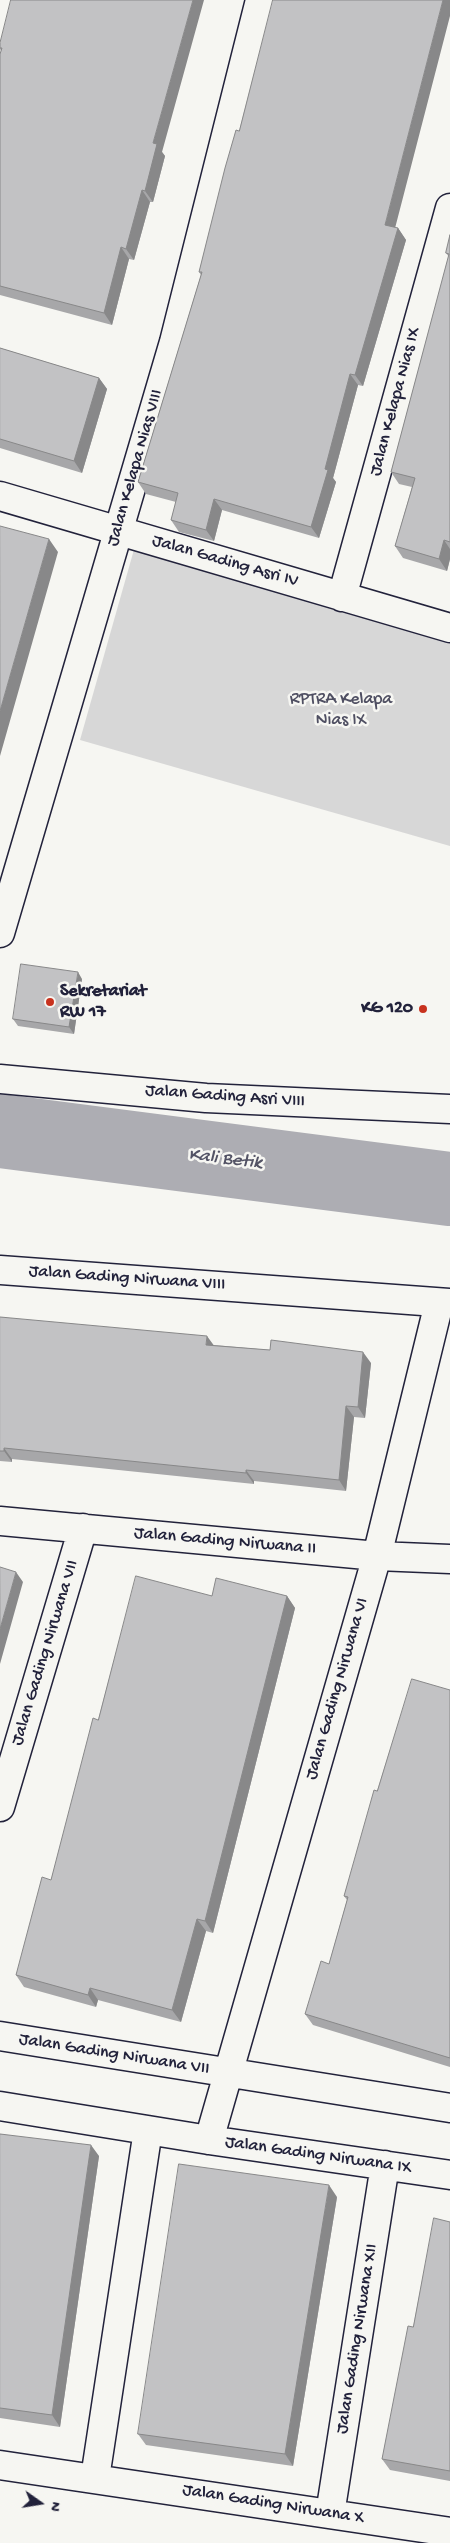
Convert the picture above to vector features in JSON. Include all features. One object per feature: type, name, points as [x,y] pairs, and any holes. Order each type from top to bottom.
[{"type":"street","name":"Jalan Kelapa Nias VIII","points":[[0,933],[174,342],[260,0]]},
{"type":"street","name":"Jalan Kelapa Nias IX","points":[[342,597],[450,208]]},
{"type":"street","name":"Jalan Gading Asri IV","points":[[0,496],[450,628]]},
{"type":"street","name":"Jalan Gading Asri VIII","points":[[0,1079],[206,1098],[450,1109]]},
{"type":"street","name":"Jalan Gading Nirwana VIII","points":[[0,1270],[445,1303]]},
{"type":"street","name":"Jalan Gading Nirwana VI","points":[[229,2073],[376,1556],[445,1303]]},
{"type":"street","name":"Jalan Gading Nirwana II","points":[[0,1521],[376,1556],[450,1559]]},
{"type":"street","name":"Jalan Gading Nirwana VII","points":[[0,1807],[83,1528]]},
{"type":"street","name":"Jalan Gading Nirwana VII","points":[[0,2036],[229,2073]]},
{"type":"street","points":[[229,2073],[450,2108]]},
{"type":"street","name":"Jalan Gading Nirwana IX","points":[[229,2073],[209,2140],[450,2174]]},
{"type":"street","points":[[0,2106],[209,2140]]},
{"type":"street","points":[[95,2478],[148,2130]]},
{"type":"street","name":"Jalan Gading Nirwana XII","points":[[330,2514],[385,2165]]},
{"type":"street","name":"Jalan Gading Nirwana X","points":[[0,2465],[450,2532]]},
{"type":"green space","name":"RPTRA Kelapa Nias IX","points":[[135,546],[450,636],[450,846],[80,740]]},
{"type":"building","points":[[11,0],[193,0],[153,143],[157,144],[145,191],[142,190],[126,249],[121,247],[104,313],[0,286],[0,54],[2,48],[0,48],[0,43]]},
{"type":"building","points":[[273,0],[443,0],[385,225],[398,228],[355,375],[350,374],[325,469],[328,470],[311,527],[214,499],[206,530],[171,520],[178,493],[138,482],[202,272],[199,272],[225,168],[236,130],[239,131]]},
{"type":"building","points":[[450,235],[450,542],[444,540],[439,559],[395,546],[415,478],[391,472],[449,254],[446,253]]},
{"type":"building","points":[[0,348],[99,378],[74,461],[0,439]]},
{"type":"building","points":[[0,526],[49,539],[0,711]]},
{"type":"building","name":"Sekretariat RW 17","points":[[21,964],[78,972],[69,1027],[13,1019]]},
{"type":"building","points":[[0,1317],[207,1336],[206,1345],[270,1350],[271,1340],[363,1352],[358,1407],[346,1406],[339,1480],[246,1470],[246,1473],[4,1448],[4,1451],[0,1451]]},
{"type":"building","points":[[0,1567],[16,1572],[0,1629]]},
{"type":"building","points":[[136,1576],[212,1596],[216,1578],[287,1596],[205,1921],[197,1919],[172,2010],[90,1988],[88,1995],[16,1975],[42,1877],[51,1880],[93,1718],[98,1720]]},
{"type":"building","points":[[412,1679],[450,1690],[450,2058],[305,2014],[321,1961],[329,1964],[348,1897],[344,1896],[374,1790],[377,1791]]},
{"type":"building","points":[[0,2134],[91,2145],[52,2415],[0,2408]]},
{"type":"building","points":[[179,2164],[329,2185],[285,2454],[138,2434]]},
{"type":"building","points":[[434,2218],[450,2222],[450,2471],[382,2459],[408,2326],[413,2327]]},
{"type":"waterway","name":"Kali Betik","points":[[0,1131],[450,1189]]},
{"type":"place","name":"Sekretariat RW 17","points":[[50,1002]]},
{"type":"place","name":"KG 120","points":[[423,1009]]}]
